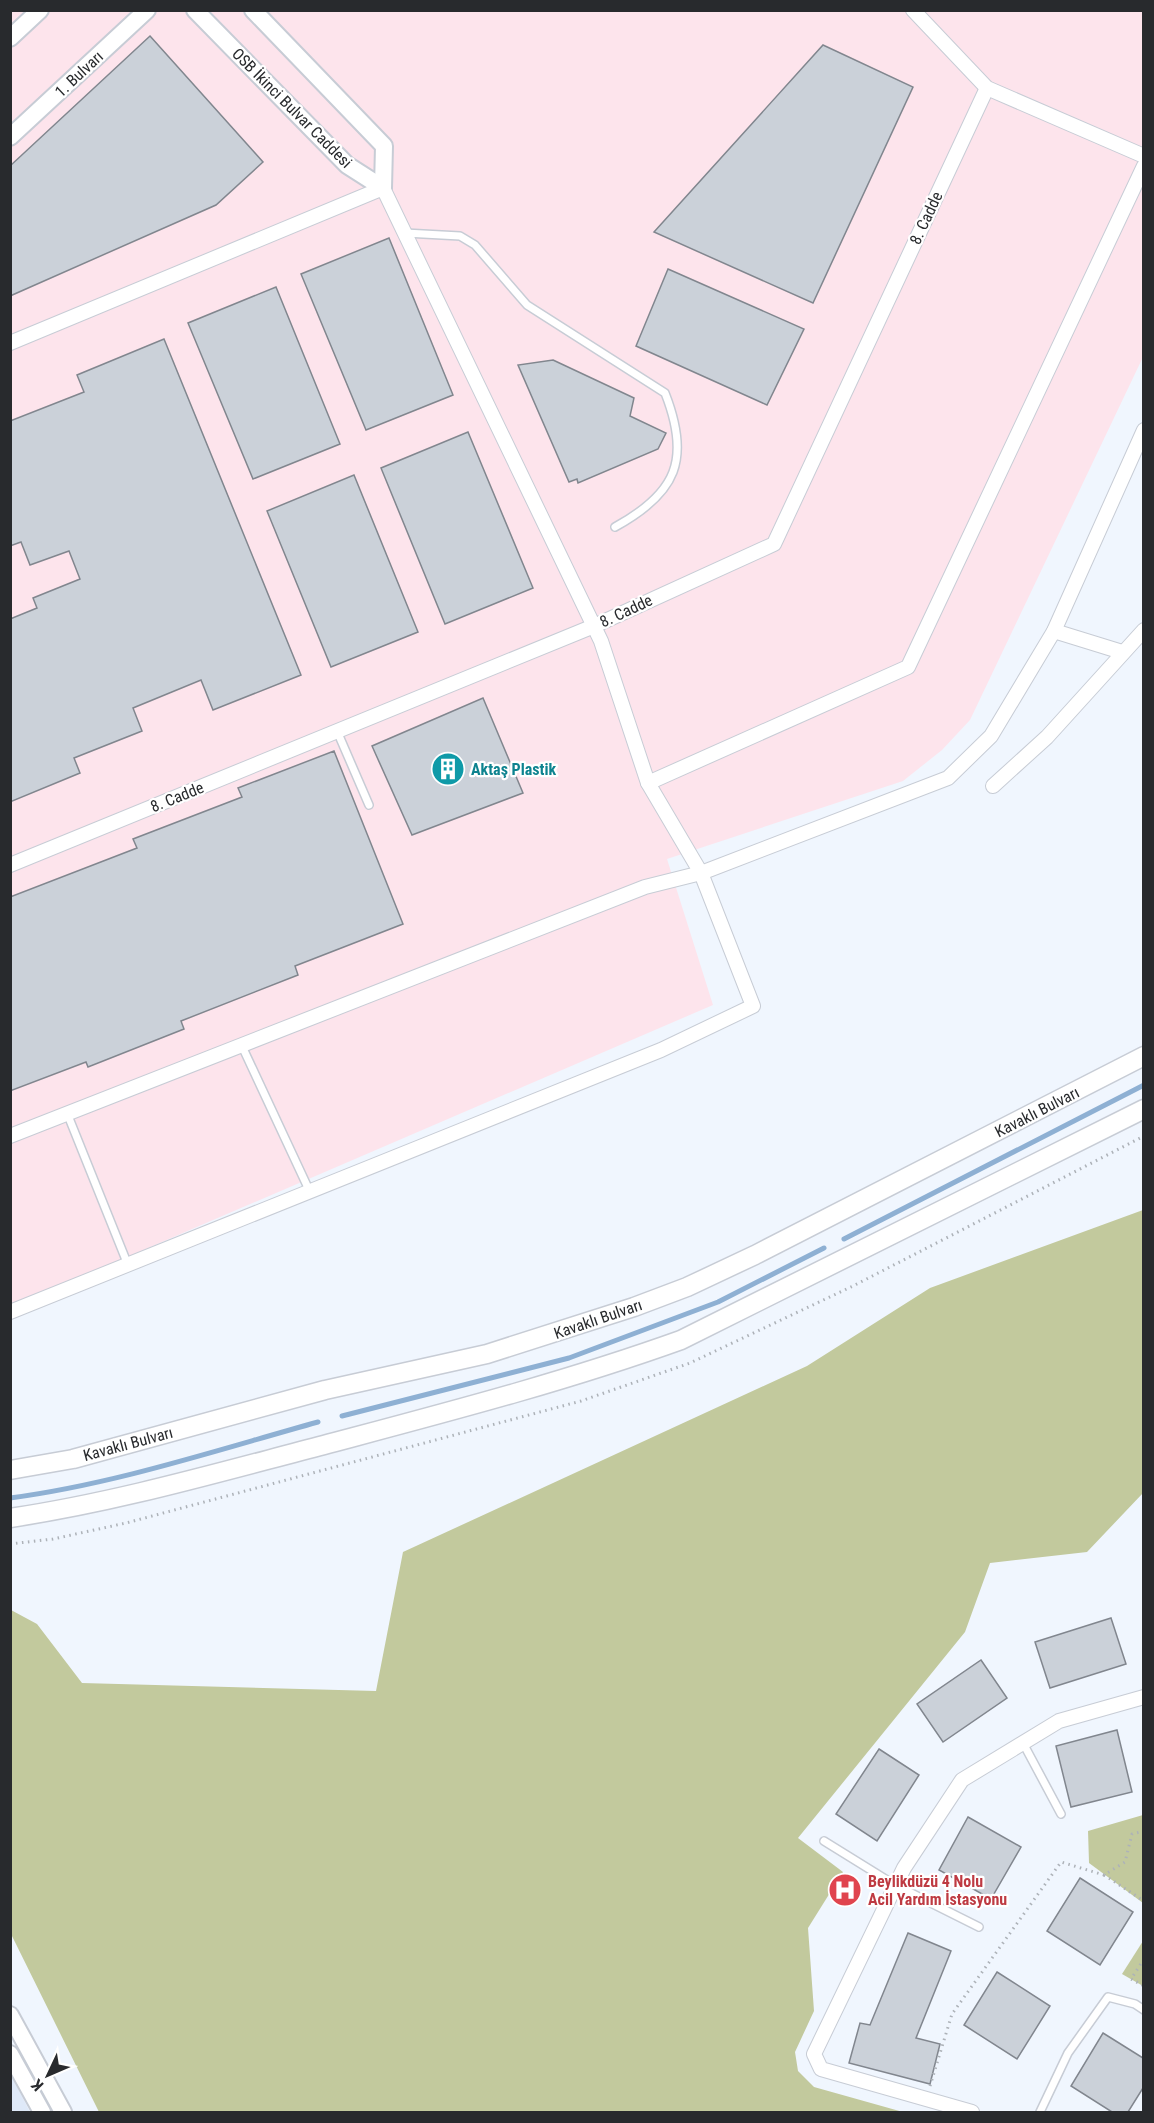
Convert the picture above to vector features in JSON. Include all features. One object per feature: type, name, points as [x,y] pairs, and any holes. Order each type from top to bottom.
[{"type":"main road","name":"Kavaklı Bulvarı","points":[[10,1470],[73,1459],[325,1390],[487,1354],[634,1307],[687,1287],[755,1255],[1143,1056]]},
{"type":"main road","points":[[10,1518],[61,1510],[133,1494],[405,1423],[624,1361],[681,1340],[1143,1109]]},
{"type":"street","points":[[10,38],[40,10]]},
{"type":"street","name":"1. Bulvarı","points":[[10,137],[147,10]]},
{"type":"street","name":"OSB İkinci Bulvar Caddesi","points":[[195,10],[347,165],[383,188]]},
{"type":"street","points":[[10,1312],[661,1050],[753,1006],[701,873],[648,783],[594,626],[383,188],[384,146],[253,10]]},
{"type":"street","points":[[913,10],[987,88],[1143,156]]},
{"type":"street","name":"8. Cadde","points":[[10,865],[594,626],[774,544],[987,88]]},
{"type":"street","points":[[648,783],[908,667],[1143,166]]},
{"type":"street","points":[[10,343],[383,188]]},
{"type":"street","points":[[10,1136],[645,886],[701,873],[948,778],[991,736],[1054,632],[1143,430]]},
{"type":"street","points":[[993,786],[1047,736],[1143,630]]},
{"type":"street","points":[[1054,632],[1122,652]]},
{"type":"street","points":[[972,2112],[820,2069],[814,2054],[904,1868],[962,1780],[1059,1720],[1143,1697]]},
{"type":"street","points":[[10,2015],[63,2112]]},
{"type":"street","points":[[10,2054],[42,2112]]},
{"type":"lane","points":[[405,233],[460,236],[475,245],[527,305],[665,393],[679,445],[678,459],[667,483],[649,506],[615,527]]},
{"type":"lane","points":[[337,731],[369,805]]},
{"type":"lane","points":[[241,1044],[310,1191]]},
{"type":"lane","points":[[67,1113],[128,1264]]},
{"type":"lane","points":[[1023,1743],[1061,1814]]},
{"type":"lane","points":[[824,1841],[895,1885],[979,1927]]},
{"type":"lane","points":[[1040,2112],[1068,2053],[1108,1997],[1135,2004],[1143,2010]]},
{"type":"path","points":[[1104,1875],[1125,1862],[1132,1834],[1143,1831]]},
{"type":"path","points":[[926,2099],[952,2014],[1061,1862],[1104,1875],[1143,1901]]},
{"type":"path","points":[[1143,1959],[1131,1979],[1143,1986]]},
{"type":"shaded area","points":[[11,11],[1143,11],[1143,357],[970,720],[942,750],[903,781],[667,859],[713,1005],[11,1307]]},
{"type":"shaded area","points":[[11,2075],[30,2112],[11,2112]]},
{"type":"green space","points":[[1143,1210],[1143,1493],[1087,1552],[990,1563],[965,1632],[798,1838],[843,1872],[808,1928],[814,2011],[795,2052],[798,2071],[814,2087],[903,2112],[99,2112],[11,1934],[11,1610],[37,1624],[82,1683],[376,1691],[403,1552],[807,1366],[930,1288]]},
{"type":"green space","points":[[1144,1815],[1143,1903],[1089,1863],[1088,1831]]},
{"type":"green space","points":[[1143,1941],[1143,1986],[1122,1974]]},
{"type":"building","points":[[150,36],[263,162],[216,205],[10,296],[10,166]]},
{"type":"building","points":[[823,45],[913,87],[813,303],[654,232]]},
{"type":"building","points":[[389,238],[453,395],[366,430],[301,274]]},
{"type":"building","points":[[668,269],[804,329],[767,405],[636,346]]},
{"type":"building","points":[[276,287],[340,444],[253,479],[188,323]]},
{"type":"building","points":[[164,339],[301,675],[213,710],[201,680],[133,708],[142,731],[74,758],[80,773],[10,802],[10,619],[37,608],[33,598],[80,579],[69,551],[30,565],[21,542],[10,546],[10,421],[84,392],[77,375]]},
{"type":"building","points":[[553,360],[634,398],[630,416],[666,433],[658,449],[578,483],[577,479],[569,482],[518,365]]},
{"type":"building","points":[[468,432],[533,588],[445,624],[381,468]]},
{"type":"building","points":[[354,475],[418,632],[331,667],[267,511]]},
{"type":"building","name":"Aktaş Plastik","points":[[483,698],[523,793],[412,835],[372,746]]},
{"type":"building","points":[[334,751],[403,924],[295,966],[298,975],[181,1021],[184,1029],[88,1067],[86,1062],[10,1091],[10,897],[137,848],[133,839],[242,797],[238,788]]},
{"type":"building","points":[[1111,1618],[1126,1664],[1050,1688],[1035,1642]]},
{"type":"building","points":[[981,1660],[1007,1698],[943,1742],[917,1704]]},
{"type":"building","points":[[1117,1730],[1132,1792],[1071,1807],[1056,1746]]},
{"type":"building","points":[[879,1749],[919,1775],[877,1841],[836,1814]]},
{"type":"building","points":[[968,1817],[1021,1847],[991,1899],[939,1870]]},
{"type":"building","points":[[1080,1878],[1133,1912],[1100,1965],[1047,1931]]},
{"type":"building","points":[[908,1933],[951,1951],[916,2038],[940,2044],[930,2084],[849,2063],[860,2023],[870,2025]]},
{"type":"building","points":[[997,1972],[1050,2006],[1017,2059],[964,2025]]},
{"type":"building","points":[[1103,2033],[1143,2058],[1143,2088],[1128,2112],[1112,2112],[1071,2086]]},
{"type":"waterway","points":[[844,1239],[1144,1085]]},
{"type":"waterway","points":[[342,1416],[569,1358],[718,1302],[824,1248]]},
{"type":"waterway","points":[[10,1498],[127,1475],[318,1422]]},
{"type":"place","name":"Aktaş Plastik","points":[[448,769]]},
{"type":"place","name":"Beylikdüzü 4 Nolu Acil Yardım İstasyonu","points":[[845,1890]]}]
